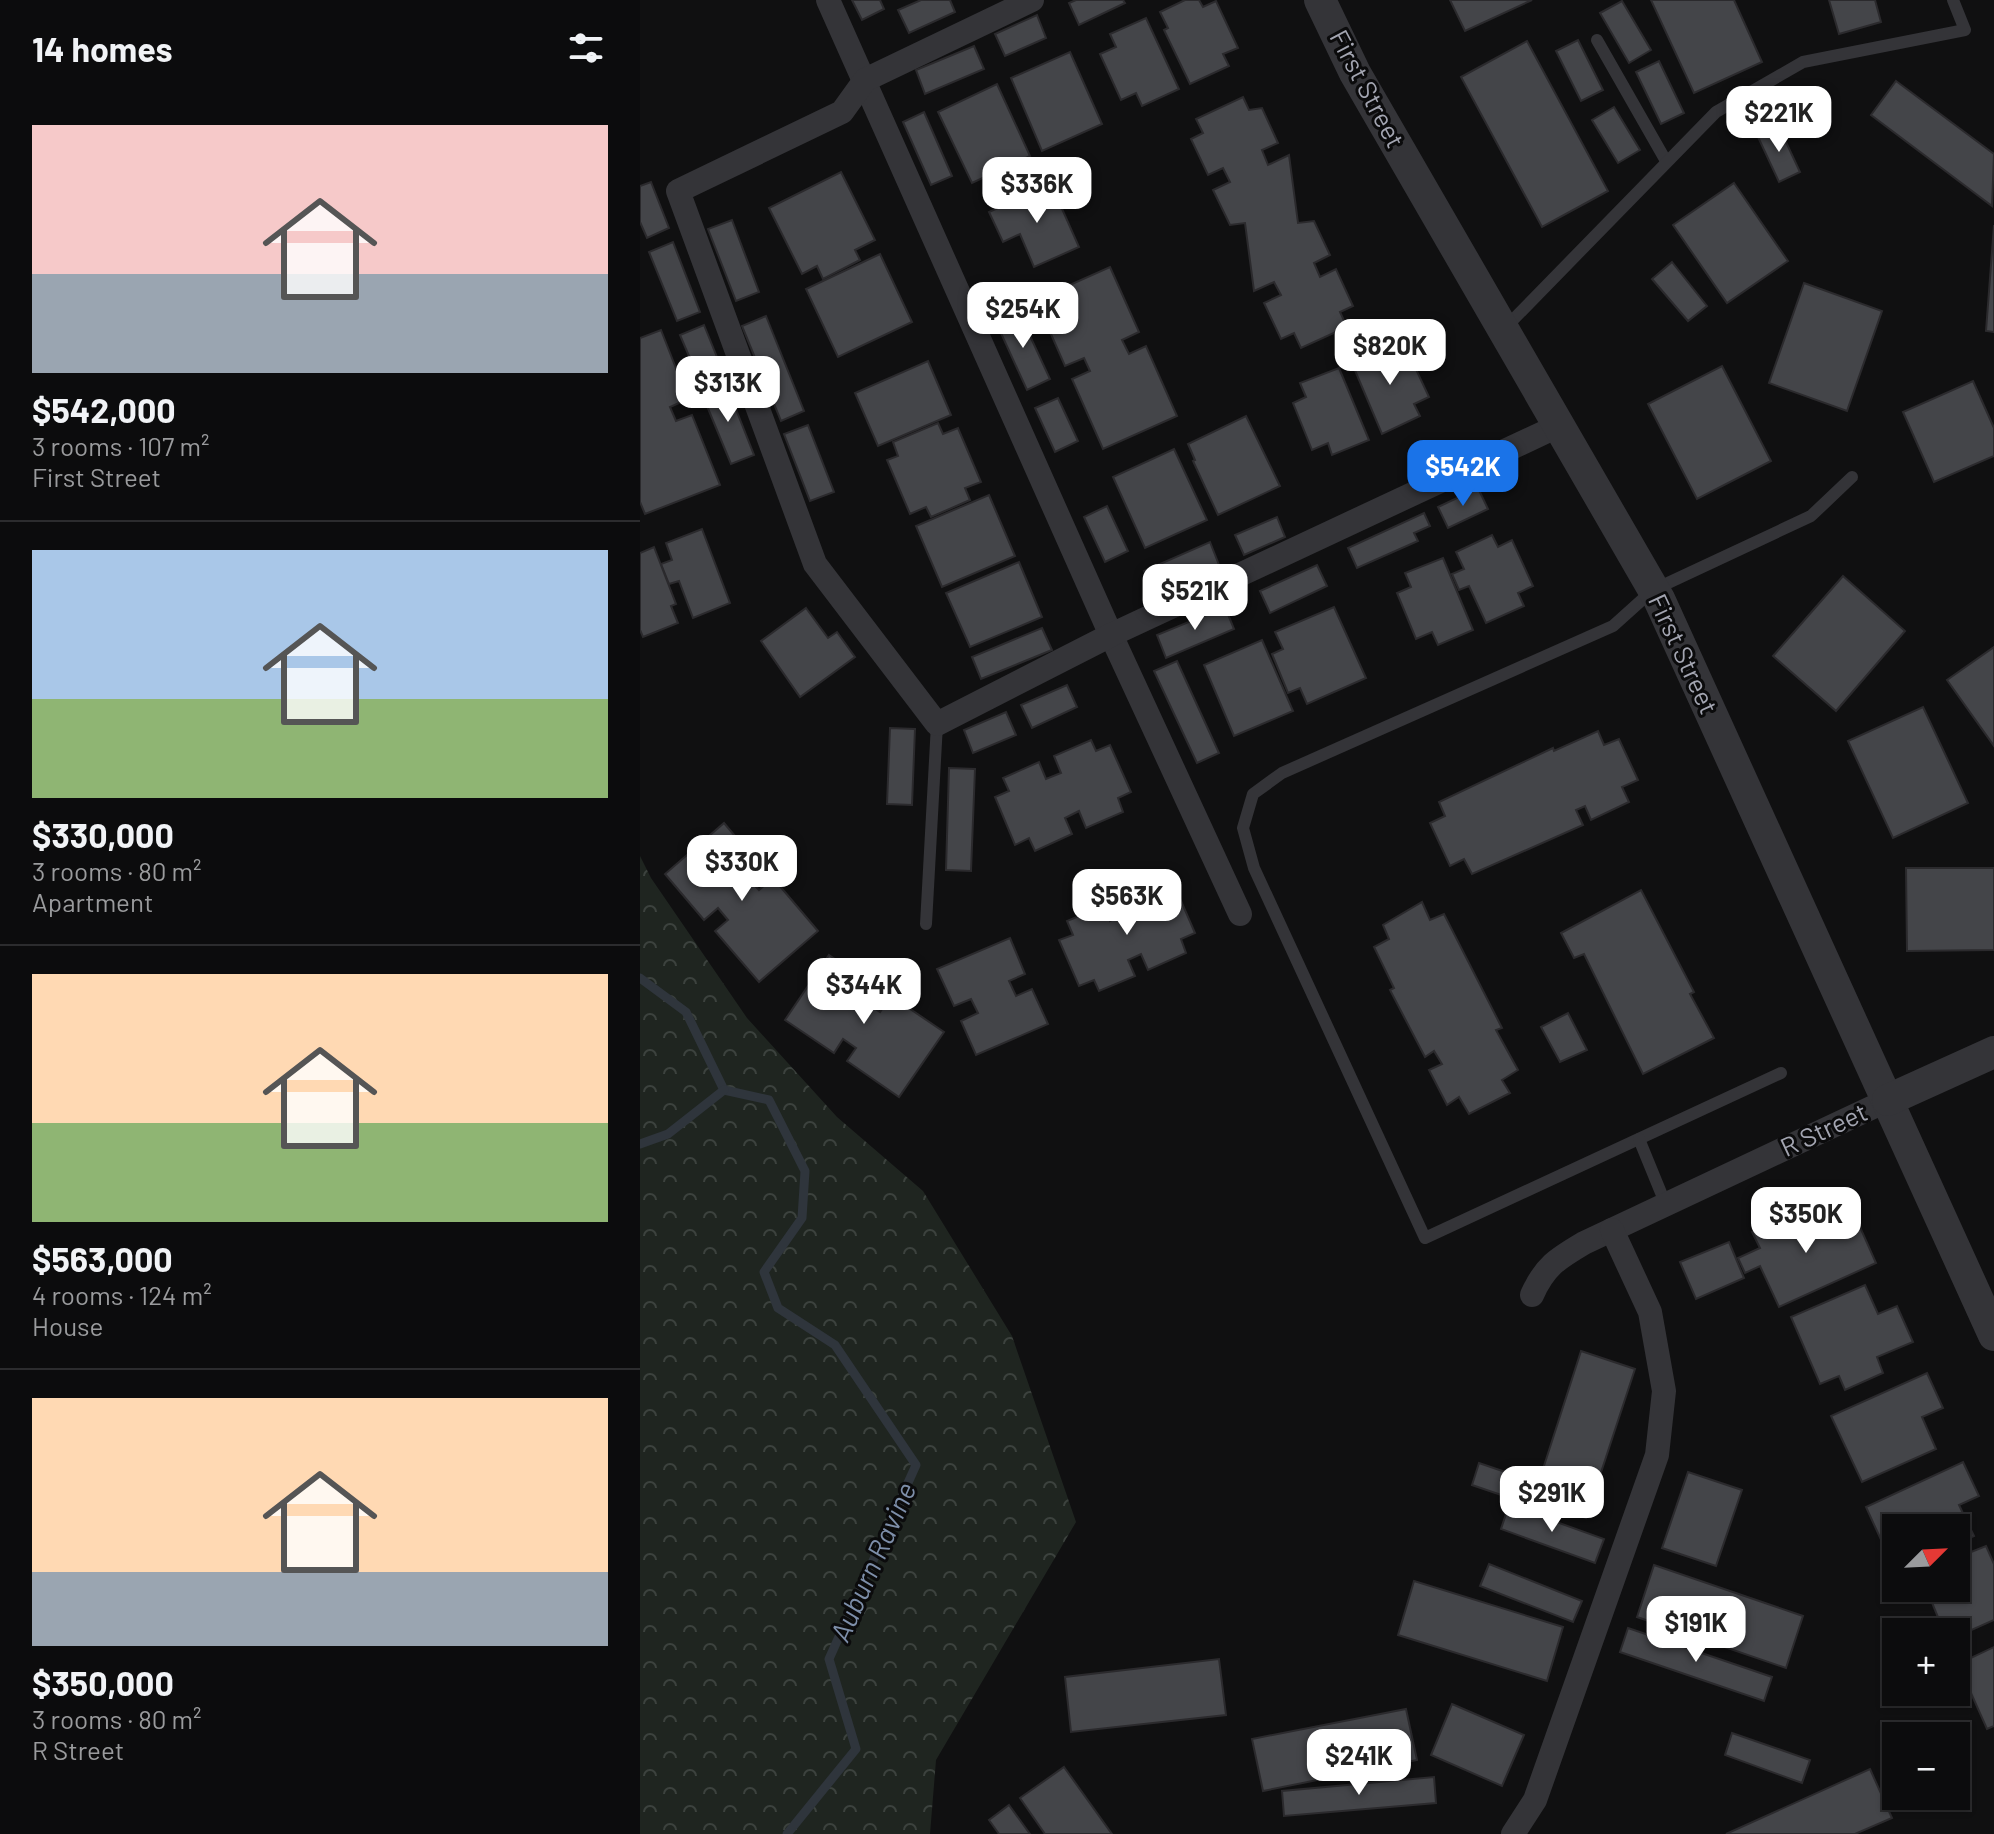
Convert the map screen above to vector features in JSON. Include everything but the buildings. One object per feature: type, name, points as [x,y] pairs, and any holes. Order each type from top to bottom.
[{"type":"street","points":[[828,0],[1111,635],[1240,914]]},
{"type":"street","points":[[1032,0],[865,80],[842,112],[678,191],[815,564],[937,724],[1111,635],[1558,426]]},
{"type":"street","name":"First Street","points":[[1320,0],[1355,73],[1653,590],[1994,1335]]},
{"type":"street","name":"R Street","points":[[1532,1295],[1541,1274],[1556,1259],[1994,1052]]},
{"type":"street","points":[[1513,1834],[1535,1800],[1657,1455],[1664,1391],[1650,1312],[1612,1230]]},
{"type":"lane","points":[[1503,330],[1716,112],[1803,62],[1965,30],[1953,0]]},
{"type":"lane","points":[[1597,40],[1666,161]]},
{"type":"lane","points":[[1781,1073],[1425,1238],[1254,868],[1243,828],[1253,794],[1282,773],[1613,626],[1653,590],[1811,516],[1852,477]]},
{"type":"lane","points":[[926,924],[937,724]]},
{"type":"lane","points":[[1639,1139],[1666,1205]]},
{"type":"green space","points":[[640,856],[651,878],[747,1018],[837,1117],[923,1191],[1012,1336],[1076,1522],[936,1760],[930,1834],[640,1834]]},
{"type":"waterway","name":"Auburn Ravine","points":[[640,978],[686,1012],[724,1090],[769,1100],[805,1171],[802,1218],[764,1272],[778,1308],[835,1345],[916,1465],[829,1659],[856,1749],[787,1834]]},
{"type":"waterway","points":[[640,1144],[668,1134],[724,1090]]}]
